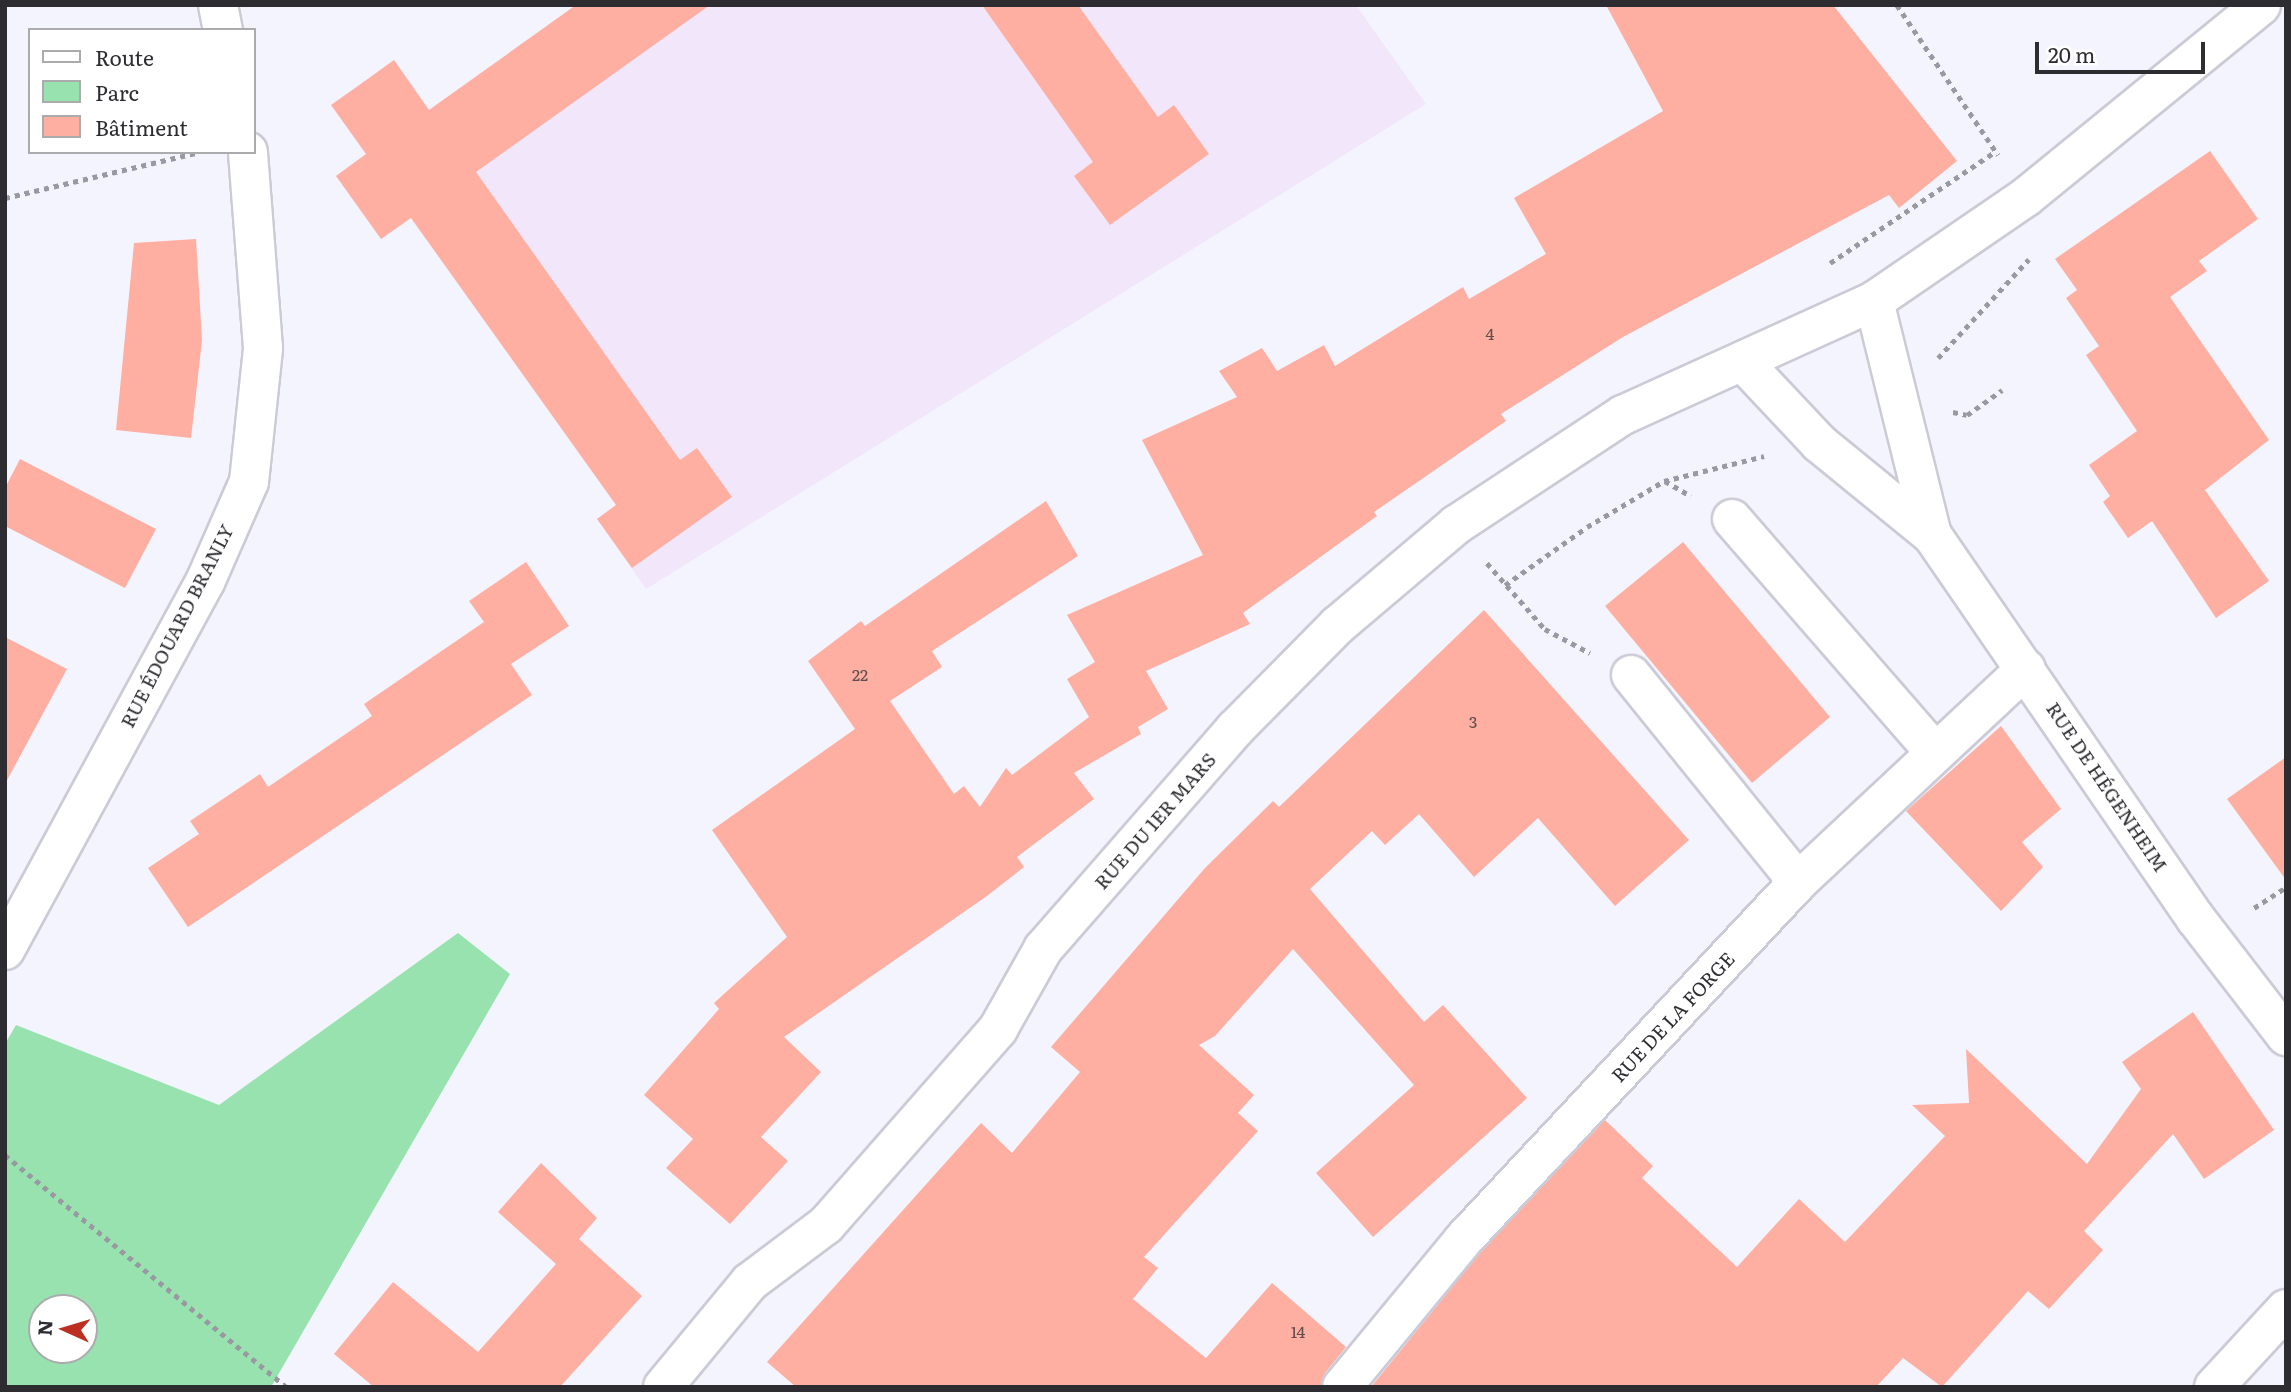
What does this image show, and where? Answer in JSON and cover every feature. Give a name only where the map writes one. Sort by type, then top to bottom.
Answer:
[{"type":"main road","points":[[218,5],[223,28]]},
{"type":"main road","name":"RUE DU 1ER MARS","points":[[663,1387],[750,1282],[826,1225],[989,1040],[1043,949],[1235,729],[1338,625],[1456,525],[1623,415],[1744,363],[1874,301],[2026,197],[2261,5]]},
{"type":"main road","name":"RUE ÉDOUARD BRANLY","points":[[5,950],[205,582],[249,482],[263,348],[248,154]]},
{"type":"main road","name":"RUE DE HÉGENHEIM","points":[[1874,301],[1932,535]]},
{"type":"main road","name":"RUE DE HÉGENHEIM","points":[[1744,363],[1819,443],[1932,535],[2196,919],[2286,1036]]},
{"type":"main road","points":[[1732,519],[1934,751]]},
{"type":"main road","name":"RUE DE LA FORGE","points":[[1342,1387],[1463,1240],[1798,882],[1934,751],[2026,669]]},
{"type":"main road","points":[[1631,676],[1798,882]]},
{"type":"main road","points":[[2233,1379],[2286,1309]]},
{"type":"path","points":[[1898,5],[1974,119]]},
{"type":"path","points":[[1857,246],[1996,151]]},
{"type":"path","points":[[5,198],[192,154]]},
{"type":"path","points":[[1505,585],[1587,527],[1664,481]]},
{"type":"path","points":[[1456,525],[1545,629],[1631,676]]},
{"type":"path","points":[[2252,906],[2286,887]]},
{"type":"path","points":[[5,1155],[286,1387]]},
{"type":"shaded area","points":[[576,5],[1356,5],[1426,104],[646,589],[597,519],[616,505],[411,218],[381,239],[336,176],[366,154],[331,105],[394,60],[429,110]]},
{"type":"green space","points":[[458,933],[510,974],[271,1387],[5,1387],[5,1044],[16,1025],[219,1105]]},
{"type":"building","points":[[576,5],[710,5],[476,172],[680,460],[697,448],[732,497],[632,568],[597,519],[616,505],[411,218],[381,239],[336,176],[366,154],[331,105],[394,60],[429,110]]},
{"type":"building","points":[[982,5],[1078,5],[1158,117],[1174,105],[1209,154],[1110,225],[1074,176],[1093,162]]},
{"type":"building","points":[[1606,5],[1833,5],[1957,161],[1899,208],[1889,195],[1623,337],[1501,414],[1506,421],[1374,512],[1377,516],[1243,613],[1250,624],[1146,671],[1168,709],[1138,727],[1141,734],[1074,773],[1094,799],[1017,857],[1024,867],[987,896],[784,1037],[821,1072],[761,1137],[788,1161],[730,1224],[666,1168],[693,1139],[644,1095],[719,1009],[714,1003],[787,937],[712,830],[855,729],[808,661],[861,621],[865,626],[1046,501],[1078,556],[932,651],[942,667],[890,701],[954,794],[964,786],[980,807],[1006,768],[1012,775],[1089,717],[1067,679],[1095,662],[1067,615],[1203,555],[1142,440],[1237,397],[1219,371],[1262,348],[1277,371],[1324,345],[1335,366],[1463,287],[1469,299],[1546,254],[1514,198],[1663,111]]},
{"type":"building","points":[[2210,151],[2258,219],[2199,261],[2207,271],[2170,297],[2269,440],[2205,490],[2269,581],[2216,618],[2152,521],[2128,538],[2103,502],[2110,496],[2089,465],[2137,431],[2086,355],[2099,346],[2066,298],[2077,290],[2055,259]]},
{"type":"building","points":[[196,239],[202,340],[191,438],[116,430],[134,243]]},
{"type":"building","points":[[20,459],[156,529],[125,588],[5,526],[5,488]]},
{"type":"building","points":[[1683,542],[1830,717],[1752,783],[1605,606]]},
{"type":"building","points":[[526,562],[569,626],[511,664],[532,695],[188,927],[148,868],[199,834],[190,821],[260,774],[268,787],[372,716],[364,704],[484,622],[469,601]]},
{"type":"building","points":[[1484,610],[1689,840],[1615,906],[1538,818],[1474,877],[1419,814],[1385,845],[1372,831],[1310,889],[1424,1022],[1443,1005],[1527,1098],[1373,1237],[1316,1173],[1414,1085],[1293,949],[1215,1036],[1199,1045],[1254,1095],[1238,1113],[1258,1131],[1144,1257],[1158,1268],[1133,1299],[1206,1358],[1272,1283],[1346,1347],[1325,1373],[1321,1387],[796,1387],[767,1362],[981,1123],[1012,1153],[1080,1072],[1051,1047],[1205,868],[1273,801],[1279,807]]},
{"type":"building","points":[[5,637],[67,669],[5,784]]},
{"type":"building","points":[[2001,726],[2061,809],[2022,842],[2043,867],[2001,911],[1906,811]]},
{"type":"building","points":[[2286,757],[2286,880],[2227,799]]},
{"type":"building","points":[[2193,1012],[2274,1130],[2204,1179],[2173,1134],[2084,1231],[2103,1250],[2049,1309],[2028,1291],[1942,1387],[1903,1358],[1876,1387],[1371,1387],[1479,1254],[1605,1120],[1653,1166],[1642,1178],[1737,1267],[1799,1199],[1845,1242],[1945,1136],[1912,1105],[1969,1103],[1966,1049],[2087,1164],[2141,1089],[2122,1062]]},
{"type":"building","points":[[541,1163],[597,1218],[579,1239],[642,1296],[560,1387],[374,1387],[334,1354],[393,1282],[478,1352],[556,1264],[498,1212]]}]
